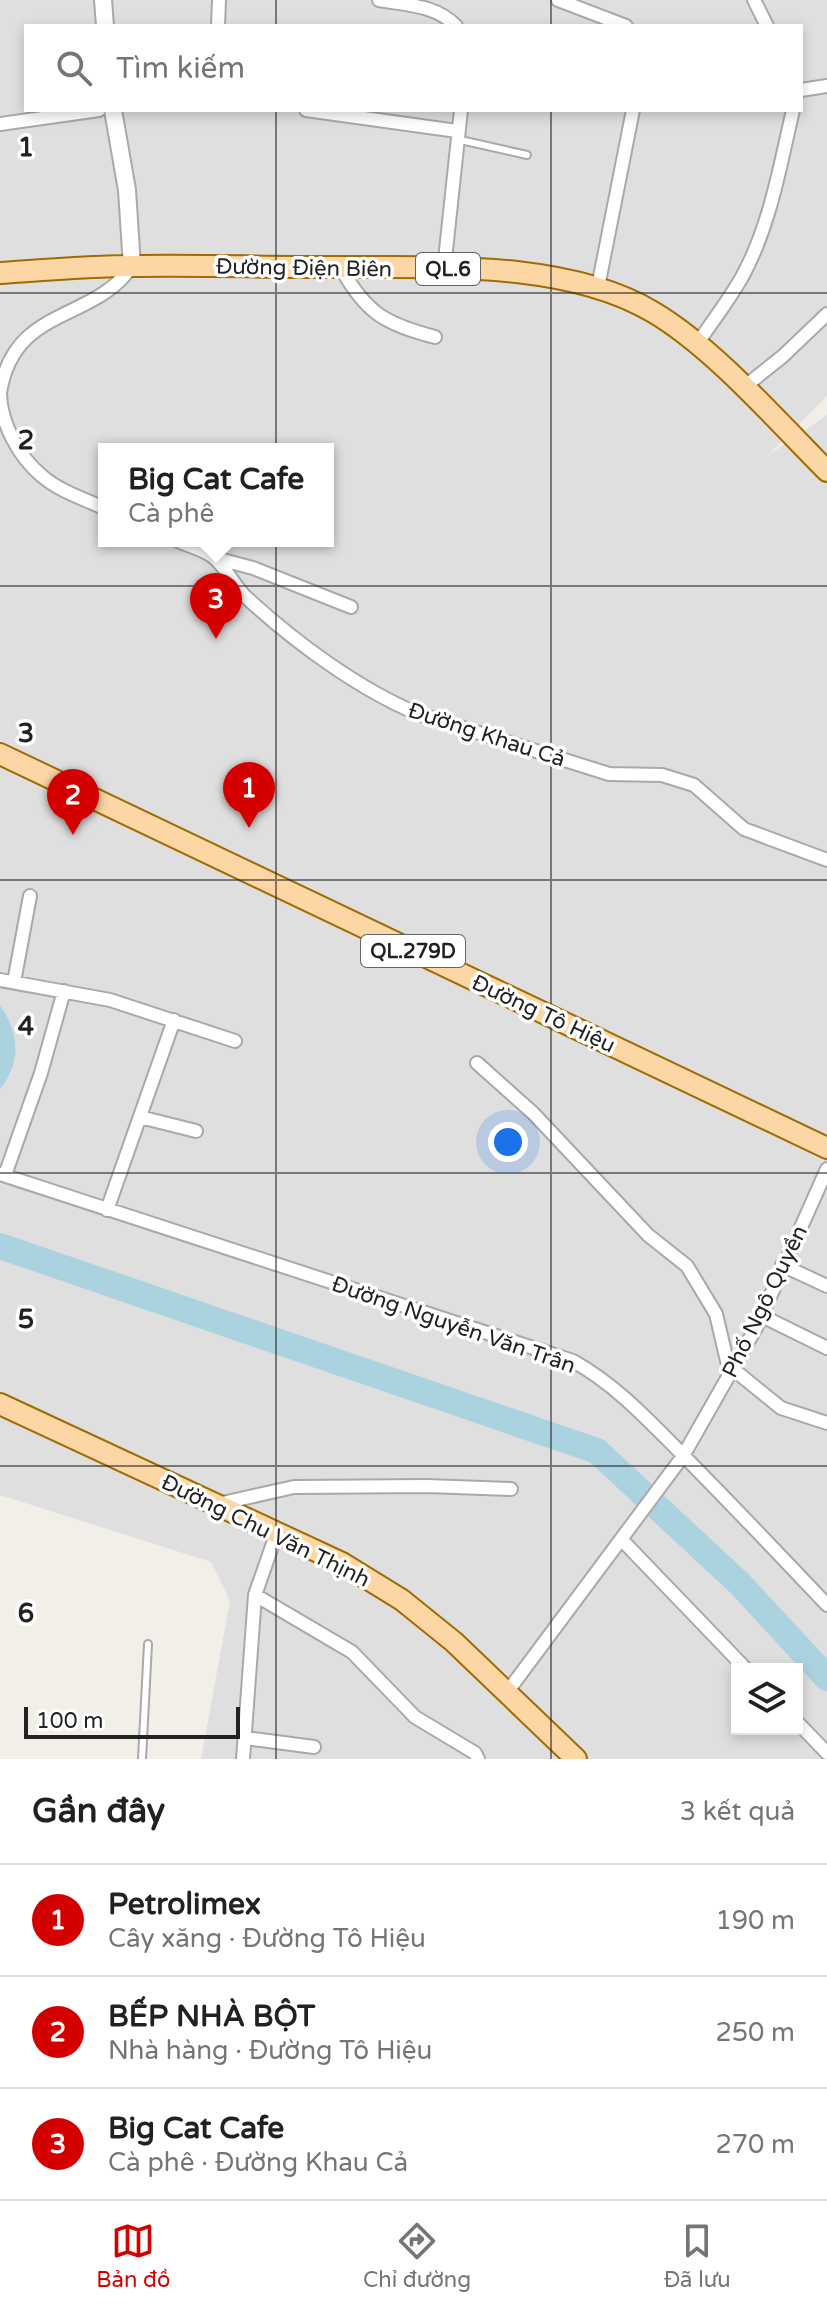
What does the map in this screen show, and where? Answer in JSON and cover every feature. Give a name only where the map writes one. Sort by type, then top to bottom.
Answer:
[{"type":"main road","name":"Đường Điện Biên","points":[[0,273],[132,266],[444,269],[538,275],[598,287],[654,312],[697,344],[827,471]]},
{"type":"main road","name":"Đường Tô Hiệu","points":[[0,754],[827,1148]]},
{"type":"main road","name":"Đường Chu Văn Thịnh","points":[[0,1404],[342,1563],[402,1600],[508,1691],[576,1759]]},
{"type":"street","points":[[103,0],[105,24]]},
{"type":"street","points":[[218,24],[219,0]]},
{"type":"street","points":[[379,0],[430,9],[442,13],[454,24]]},
{"type":"street","points":[[558,0],[621,24]]},
{"type":"street","points":[[754,0],[766,24]]},
{"type":"street","points":[[803,90],[827,86]]},
{"type":"street","points":[[0,124],[85,112]]},
{"type":"street","points":[[98,505],[41,476],[11,436],[4,421],[0,394],[2,380],[23,340],[43,324],[120,282],[132,266],[127,190],[113,112]]},
{"type":"street","points":[[318,112],[457,135]]},
{"type":"street","points":[[444,269],[461,112]]},
{"type":"street","points":[[598,287],[633,112]]},
{"type":"street","points":[[697,344],[741,279],[756,246],[792,112]]},
{"type":"street","points":[[341,268],[356,295],[376,312],[399,327],[435,337]]},
{"type":"street","points":[[743,388],[794,347],[827,314]]},
{"type":"street","name":"Đường Khau Cả","points":[[191,547],[215,558],[249,600],[322,657],[391,702],[416,713],[609,774],[662,775],[694,785],[744,829],[827,860]]},
{"type":"street","points":[[215,558],[266,573],[351,607]]},
{"type":"street","points":[[14,982],[30,896]]},
{"type":"street","points":[[0,980],[110,1000],[235,1041]]},
{"type":"street","points":[[2,1175],[41,1073],[64,991]]},
{"type":"street","points":[[107,1210],[174,1020]]},
{"type":"street","points":[[477,1063],[533,1113],[648,1235],[687,1266],[716,1314],[727,1361],[733,1369],[781,1408],[827,1423]]},
{"type":"street","points":[[140,1117],[196,1131]]},
{"type":"street","name":"Phố Ngô Quyền","points":[[621,1539],[683,1456],[733,1369],[762,1316],[827,1169]]},
{"type":"street","name":"Đường Nguyễn Văn Trân","points":[[2,1175],[573,1361],[613,1387],[827,1605]]},
{"type":"street","points":[[782,1265],[827,1286]]},
{"type":"street","points":[[762,1316],[827,1348]]},
{"type":"street","points":[[218,1504],[294,1487],[511,1489]]},
{"type":"street","points":[[243,1759],[255,1595],[277,1532]]},
{"type":"street","points":[[508,1691],[621,1539],[740,1663]]},
{"type":"street","points":[[255,1595],[352,1652],[415,1717],[475,1753],[478,1759]]},
{"type":"street","points":[[803,1728],[827,1753]]},
{"type":"street","points":[[245,1738],[314,1747]]},
{"type":"lane","points":[[457,135],[527,155]]},
{"type":"lane","points":[[142,1759],[148,1644]]},
{"type":"shaded area","points":[[0,0],[827,0],[827,396],[767,456],[827,415],[827,1759],[201,1759],[230,1601],[211,1562],[0,1495]]},
{"type":"water","points":[[0,1005],[14,1036],[15,1058],[0,1089]]},
{"type":"waterway","points":[[0,1246],[597,1451],[740,1584],[827,1678]]},
{"type":"place","name":"Big Cat Cafe","points":[[216,639]]},
{"type":"place","name":"Petrolimex","points":[[249,828]]},
{"type":"place","name":"BẾP NHÀ BỘT","points":[[73,835]]}]
